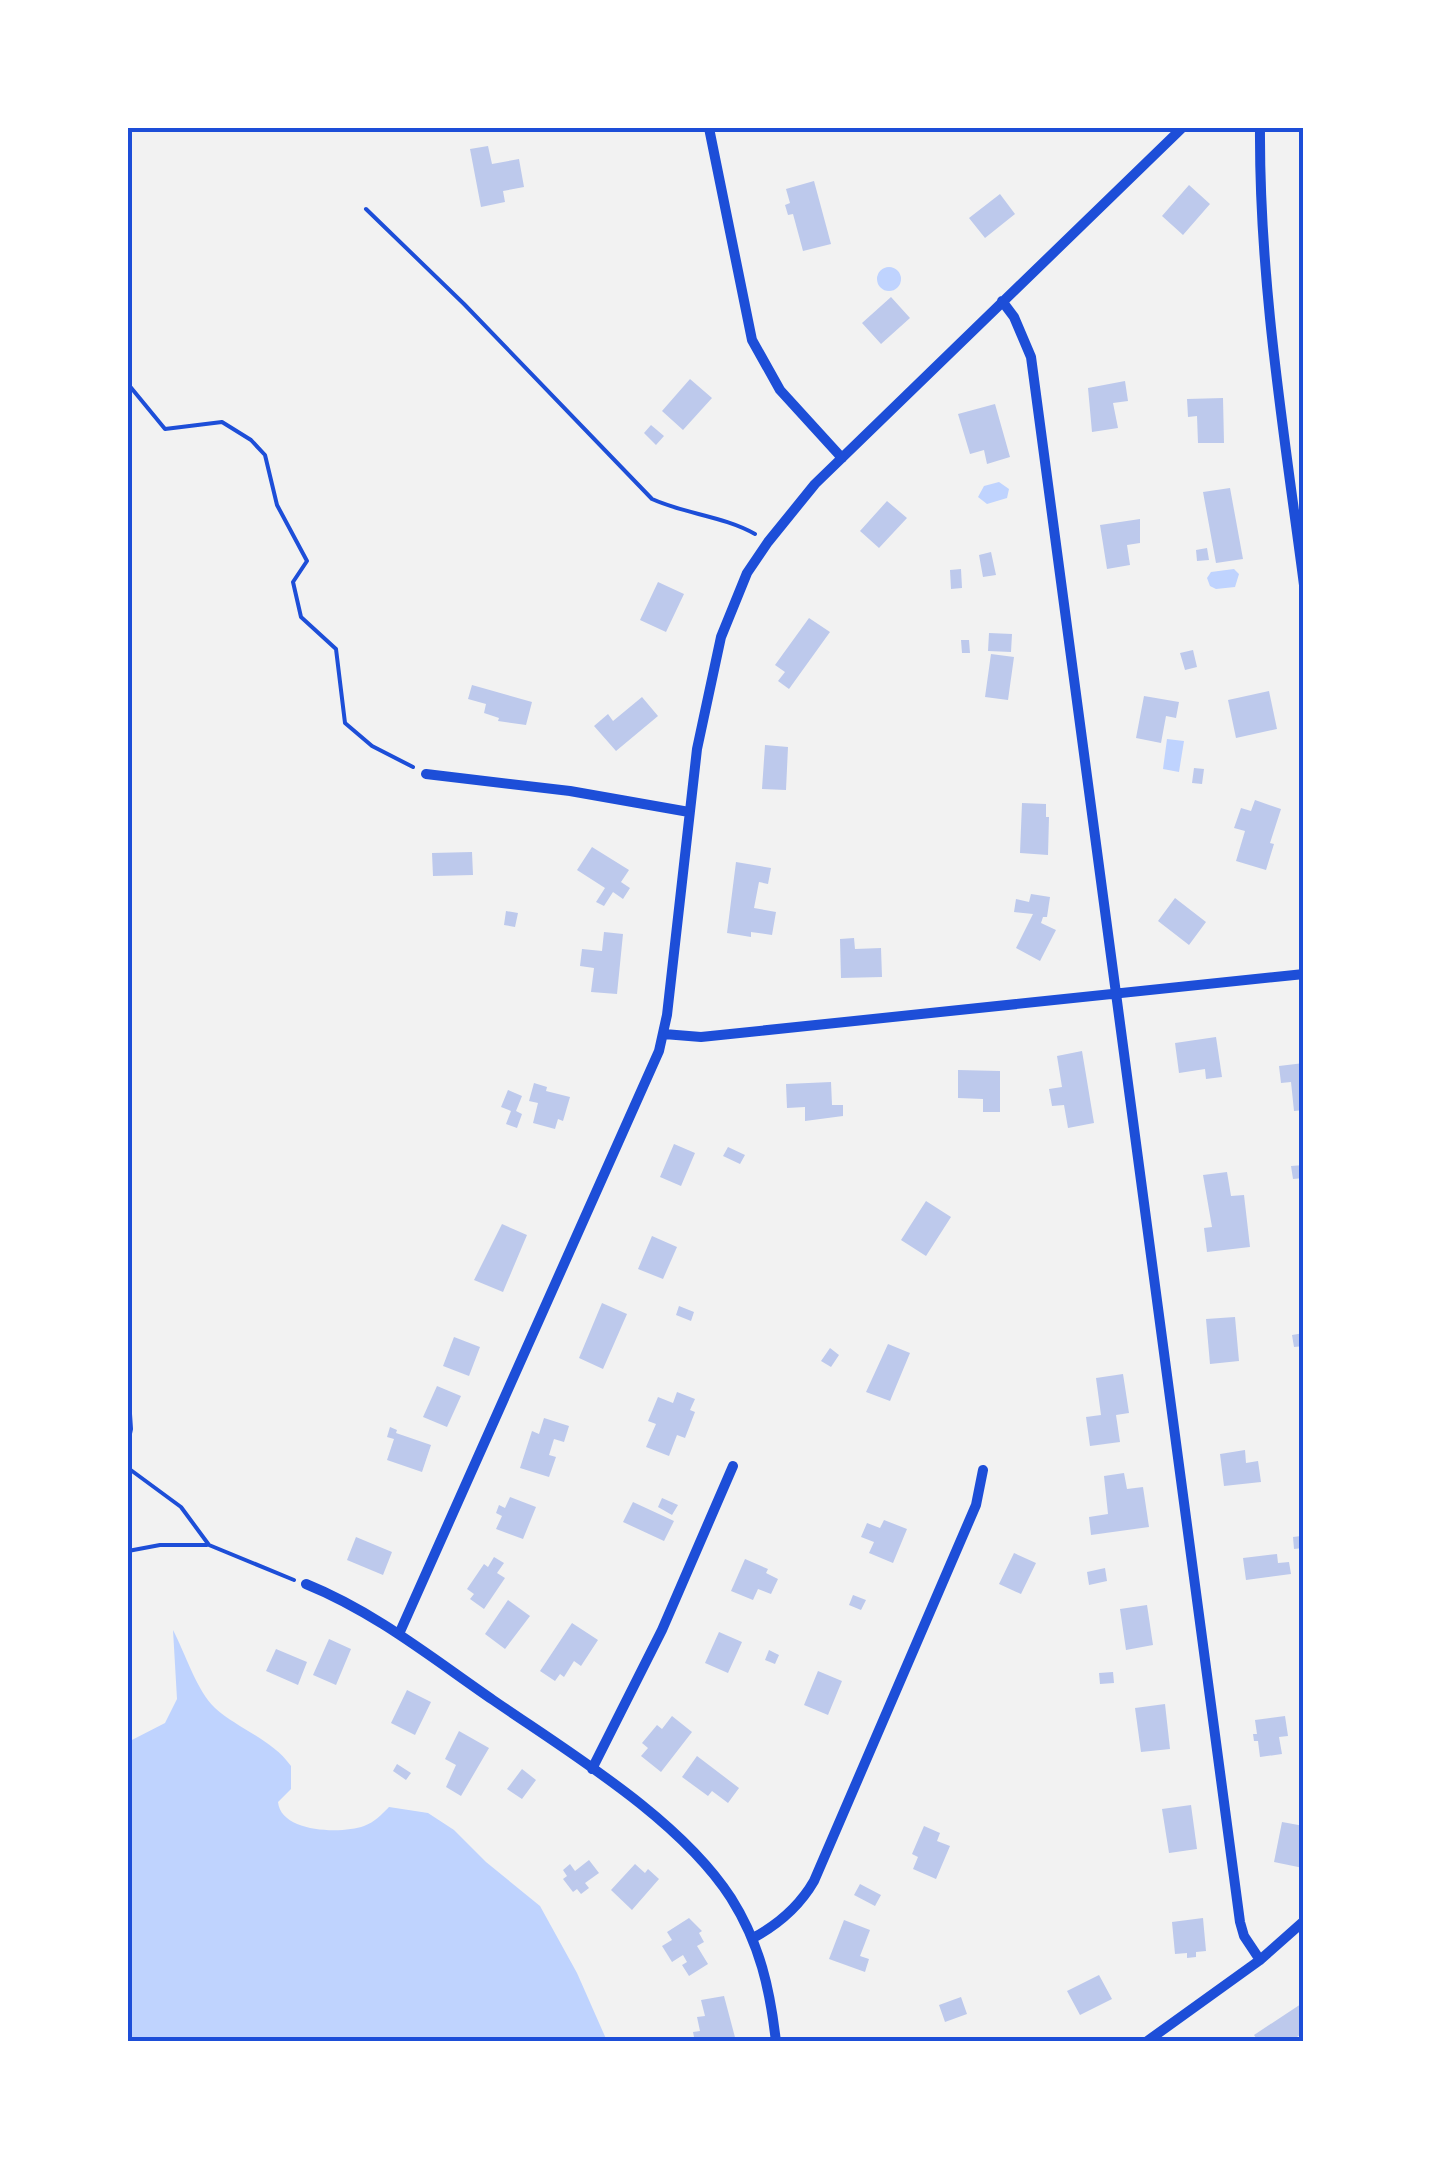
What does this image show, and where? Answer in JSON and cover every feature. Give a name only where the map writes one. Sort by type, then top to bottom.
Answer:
[{"type":"street","points":[[709,128],[752,340],[780,390],[842,458]]},
{"type":"street","points":[[400,1634],[653,1069],[664,1034],[697,750],[721,636],[747,573],[804,497],[842,458],[1182,128]]},
{"type":"street","points":[[1260,128],[1265,290],[1304,585]]},
{"type":"street","points":[[1002,301],[1014,317],[1031,357],[1240,1922],[1260,1960]]},
{"type":"street","points":[[426,774],[570,791],[689,812]]},
{"type":"street","points":[[664,1034],[700,1037],[1304,974]]},
{"type":"street","points":[[592,1769],[662,1630],[733,1466]]},
{"type":"street","points":[[753,1938],[782,1920],[814,1882],[976,1505],[982,1470]]},
{"type":"street","points":[[306,1584],[400,1634],[592,1769],[700,1860],[731,1898],[753,1938],[768,1979],[776,2042]]},
{"type":"street","points":[[1146,2042],[1260,1960],[1304,1921]]},
{"type":"path","points":[[366,209],[652,499],[674,509],[738,524],[768,542]]},
{"type":"path","points":[[128,384],[164,429],[222,422],[251,440],[265,456],[277,505],[307,561],[293,582],[301,617],[336,649],[345,723],[372,746],[426,774]]},
{"type":"path","points":[[128,1384],[128,1443]]},
{"type":"path","points":[[128,1468],[181,1507],[209,1544]]},
{"type":"path","points":[[128,1551],[160,1545],[209,1544],[306,1584]]},
{"type":"water","points":[[889,267],[898,270],[898,288],[889,291],[880,288],[877,279],[880,270]]},
{"type":"water","points":[[999,482],[1009,489],[1007,498],[987,504],[978,497],[984,486]]},
{"type":"water","points":[[1234,569],[1239,574],[1235,587],[1210,586],[1207,578],[1211,572]]},
{"type":"water","points":[[1167,739],[1184,741],[1179,772],[1163,769]]},
{"type":"water","points":[[173,1630],[197,1682],[215,1708],[274,1749],[291,1766],[291,1789],[278,1802],[290,1820],[314,1829],[354,1829],[371,1822],[389,1807],[428,1813],[454,1830],[540,1906],[577,1973],[607,2041],[128,2041],[128,1742],[165,1723],[177,1699]]},
{"type":"building","points":[[488,146],[492,164],[519,159],[524,187],[503,191],[505,202],[481,207],[470,149]]},
{"type":"building","points":[[814,181],[831,244],[803,251],[793,214],[788,215],[785,205],[790,203],[786,189]]},
{"type":"building","points":[[1189,185],[1210,204],[1183,235],[1162,216]]},
{"type":"building","points":[[1000,194],[1015,214],[985,238],[969,218]]},
{"type":"building","points":[[891,297],[910,318],[881,344],[862,323]]},
{"type":"building","points":[[690,379],[712,398],[683,430],[662,411]]},
{"type":"building","points":[[1125,381],[1128,401],[1113,403],[1118,428],[1092,432],[1088,388]]},
{"type":"building","points":[[1223,398],[1224,443],[1198,443],[1197,416],[1188,417],[1187,399]]},
{"type":"building","points":[[995,404],[1010,457],[987,464],[984,450],[970,454],[958,414]]},
{"type":"building","points":[[651,425],[664,436],[656,445],[644,433]]},
{"type":"building","points":[[1230,488],[1243,559],[1216,563],[1203,492]]},
{"type":"building","points":[[887,501],[907,518],[879,548],[860,531]]},
{"type":"building","points":[[1140,519],[1140,543],[1127,545],[1130,565],[1107,569],[1100,525]]},
{"type":"building","points":[[1207,548],[1209,560],[1197,561],[1196,550]]},
{"type":"building","points":[[991,552],[996,575],[983,577],[979,555]]},
{"type":"building","points":[[961,569],[962,588],[951,589],[950,570]]},
{"type":"building","points":[[658,582],[684,594],[666,632],[640,620]]},
{"type":"building","points":[[809,618],[830,632],[789,689],[778,681],[785,672],[775,665]]},
{"type":"building","points":[[989,633],[1012,634],[1011,652],[988,651]]},
{"type":"building","points":[[961,640],[969,640],[970,653],[962,653]]},
{"type":"building","points":[[1193,650],[1197,667],[1185,670],[1180,653]]},
{"type":"building","points":[[991,654],[1014,657],[1008,700],[985,697]]},
{"type":"building","points":[[472,685],[532,702],[526,725],[498,721],[499,718],[484,713],[486,704],[468,699]]},
{"type":"building","points":[[1269,691],[1277,729],[1236,738],[1228,700]]},
{"type":"building","points":[[1144,696],[1179,702],[1176,718],[1166,716],[1161,743],[1136,738]]},
{"type":"building","points":[[642,697],[658,716],[616,751],[594,726],[608,714],[613,721]]},
{"type":"building","points":[[765,745],[788,747],[786,790],[762,789]]},
{"type":"building","points":[[1194,768],[1204,769],[1202,784],[1192,783]]},
{"type":"building","points":[[1255,800],[1281,809],[1266,870],[1236,861],[1245,831],[1234,828],[1241,808],[1251,811]]},
{"type":"building","points":[[1022,803],[1046,804],[1048,855],[1020,853]]},
{"type":"building","points":[[592,847],[629,870],[621,882],[630,888],[623,899],[613,892],[604,906],[596,902],[605,888],[577,870]]},
{"type":"building","points":[[472,852],[473,875],[433,876],[432,853]]},
{"type":"building","points":[[736,862],[771,868],[768,884],[759,882],[754,908],[776,912],[772,935],[727,933]]},
{"type":"building","points":[[1031,894],[1050,897],[1047,917],[1041,923],[1056,930],[1040,961],[1016,948],[1033,914],[1014,912],[1016,899],[1029,902]]},
{"type":"building","points":[[1175,898],[1206,922],[1189,945],[1158,921]]},
{"type":"building","points":[[506,911],[518,913],[515,927],[504,925]]},
{"type":"building","points":[[604,932],[623,934],[617,994],[591,992],[594,968],[580,966],[582,949],[602,951]]},
{"type":"building","points":[[854,938],[855,949],[881,948],[882,977],[841,978],[840,939]]},
{"type":"building","points":[[1216,1037],[1222,1077],[1206,1079],[1205,1069],[1179,1073],[1175,1043]]},
{"type":"building","points":[[1082,1051],[1094,1123],[1068,1128],[1064,1105],[1052,1106],[1049,1089],[1062,1087],[1057,1056]]},
{"type":"building","points":[[1304,1063],[1304,1110],[1294,1111],[1291,1082],[1281,1083],[1279,1066]]},
{"type":"building","points":[[958,1070],[1000,1071],[1000,1112],[983,1112],[983,1099],[958,1098]]},
{"type":"building","points":[[831,1082],[832,1105],[843,1105],[843,1116],[805,1121],[805,1107],[787,1108],[786,1084]]},
{"type":"building","points":[[534,1083],[547,1087],[546,1091],[570,1097],[563,1121],[558,1119],[555,1129],[533,1123],[538,1103],[529,1101]]},
{"type":"building","points":[[508,1090],[522,1096],[516,1111],[522,1114],[517,1128],[506,1124],[511,1111],[501,1107]]},
{"type":"building","points":[[674,1144],[695,1153],[681,1186],[660,1177]]},
{"type":"building","points":[[728,1147],[745,1155],[740,1164],[723,1156]]},
{"type":"building","points":[[1304,1165],[1304,1178],[1293,1179],[1291,1166]]},
{"type":"building","points":[[1227,1172],[1231,1196],[1244,1195],[1250,1247],[1207,1252],[1204,1228],[1212,1227],[1203,1175]]},
{"type":"building","points":[[926,1201],[951,1217],[926,1256],[901,1240]]},
{"type":"building","points":[[502,1224],[527,1235],[503,1292],[474,1280]]},
{"type":"building","points":[[652,1236],[677,1247],[663,1279],[638,1269]]},
{"type":"building","points":[[602,1303],[627,1314],[603,1369],[579,1358]]},
{"type":"building","points":[[679,1306],[694,1312],[691,1321],[676,1315]]},
{"type":"building","points":[[1235,1317],[1239,1361],[1210,1364],[1206,1319]]},
{"type":"building","points":[[1304,1333],[1304,1346],[1294,1347],[1292,1335]]},
{"type":"building","points":[[454,1337],[480,1347],[469,1376],[443,1366]]},
{"type":"building","points":[[888,1344],[910,1353],[890,1401],[866,1392]]},
{"type":"building","points":[[830,1348],[839,1355],[831,1367],[821,1361]]},
{"type":"building","points":[[1123,1374],[1129,1413],[1116,1415],[1120,1442],[1090,1446],[1086,1417],[1101,1415],[1096,1378]]},
{"type":"building","points":[[437,1386],[461,1396],[447,1427],[423,1417]]},
{"type":"building","points":[[677,1392],[695,1399],[690,1410],[695,1412],[685,1438],[677,1435],[669,1456],[646,1447],[656,1424],[648,1421],[658,1397],[673,1403]]},
{"type":"building","points":[[544,1418],[569,1426],[564,1442],[554,1439],[549,1455],[556,1457],[549,1477],[520,1468],[532,1431],[539,1434]]},
{"type":"building","points":[[390,1427],[396,1433],[431,1445],[422,1472],[387,1460],[394,1439],[387,1437]]},
{"type":"building","points":[[1245,1450],[1246,1463],[1258,1461],[1261,1482],[1224,1486],[1220,1454]]},
{"type":"building","points":[[1124,1473],[1127,1489],[1143,1487],[1149,1527],[1091,1535],[1089,1517],[1108,1514],[1104,1476]]},
{"type":"building","points":[[510,1497],[536,1507],[523,1539],[496,1529],[502,1516],[496,1513],[499,1505],[505,1508]]},
{"type":"building","points":[[662,1498],[678,1505],[672,1515],[658,1507]]},
{"type":"building","points":[[633,1502],[674,1521],[664,1541],[623,1522]]},
{"type":"building","points":[[884,1520],[907,1529],[893,1563],[869,1553],[874,1542],[861,1537],[867,1523],[880,1528]]},
{"type":"building","points":[[1301,1536],[1303,1548],[1294,1549],[1293,1537]]},
{"type":"building","points":[[356,1537],[392,1552],[383,1575],[347,1560]]},
{"type":"building","points":[[1014,1553],[1036,1563],[1021,1594],[999,1584]]},
{"type":"building","points":[[1277,1554],[1278,1563],[1289,1562],[1291,1574],[1246,1580],[1243,1558]]},
{"type":"building","points":[[494,1557],[504,1563],[497,1573],[505,1578],[484,1609],[470,1599],[474,1594],[467,1589],[484,1564],[488,1567]]},
{"type":"building","points":[[745,1559],[768,1569],[766,1573],[778,1579],[771,1594],[758,1589],[753,1600],[731,1591]]},
{"type":"building","points":[[1105,1568],[1107,1581],[1089,1585],[1087,1572]]},
{"type":"building","points":[[853,1595],[866,1600],[861,1610],[849,1605]]},
{"type":"building","points":[[508,1600],[530,1616],[505,1649],[485,1634]]},
{"type":"building","points":[[1147,1605],[1153,1645],[1126,1650],[1120,1609]]},
{"type":"building","points":[[572,1623],[598,1640],[581,1666],[574,1661],[564,1677],[560,1674],[555,1681],[540,1671]]},
{"type":"building","points":[[719,1632],[742,1642],[728,1673],[705,1663]]},
{"type":"building","points":[[329,1639],[351,1649],[336,1685],[313,1675]]},
{"type":"building","points":[[276,1649],[307,1662],[298,1685],[266,1671]]},
{"type":"building","points":[[769,1650],[779,1655],[775,1664],[765,1660]]},
{"type":"building","points":[[818,1671],[842,1681],[828,1715],[804,1705]]},
{"type":"building","points":[[1113,1672],[1114,1683],[1100,1684],[1099,1673]]},
{"type":"building","points":[[407,1690],[431,1702],[415,1735],[391,1723]]},
{"type":"building","points":[[1165,1704],[1170,1749],[1141,1752],[1135,1708]]},
{"type":"building","points":[[672,1716],[692,1732],[661,1772],[641,1756],[648,1748],[642,1743],[657,1725],[662,1729]]},
{"type":"building","points":[[1285,1716],[1288,1736],[1279,1737],[1282,1754],[1260,1757],[1253,1734],[1257,1734],[1255,1720]]},
{"type":"building","points":[[459,1731],[489,1748],[461,1796],[446,1787],[456,1765],[445,1759]]},
{"type":"building","points":[[697,1756],[739,1788],[728,1803],[712,1791],[708,1796],[682,1777]]},
{"type":"building","points":[[397,1764],[411,1773],[406,1780],[393,1771]]},
{"type":"building","points":[[522,1769],[536,1780],[522,1799],[507,1789]]},
{"type":"building","points":[[1191,1805],[1197,1849],[1169,1853],[1162,1809]]},
{"type":"building","points":[[1282,1822],[1304,1826],[1303,1868],[1274,1862]]},
{"type":"building","points":[[924,1826],[940,1833],[937,1841],[950,1846],[936,1879],[913,1869],[918,1857],[912,1854]]},
{"type":"building","points":[[589,1860],[599,1873],[585,1883],[589,1888],[581,1894],[577,1889],[573,1892],[563,1879],[567,1876],[563,1870],[570,1864],[575,1871]]},
{"type":"building","points":[[635,1864],[659,1879],[632,1910],[611,1890]]},
{"type":"building","points":[[860,1884],[881,1895],[875,1906],[854,1895]]},
{"type":"building","points":[[689,1918],[702,1931],[699,1933],[704,1942],[697,1946],[708,1964],[689,1976],[682,1965],[687,1962],[683,1955],[672,1962],[662,1946],[672,1940],[667,1932]]},
{"type":"building","points":[[1203,1918],[1206,1951],[1187,1958],[1187,1953],[1175,1954],[1172,1922]]},
{"type":"building","points":[[844,1920],[870,1930],[860,1956],[869,1959],[865,1972],[829,1959]]},
{"type":"building","points":[[1099,1975],[1112,1999],[1080,2015],[1067,1991]]},
{"type":"building","points":[[724,1996],[736,2041],[695,2042],[693,2032],[700,2031],[697,2017],[705,2016],[701,2000]]},
{"type":"building","points":[[961,1997],[967,2014],[945,2022],[939,2005]]},
{"type":"building","points":[[1304,2002],[1304,2032],[1290,2042],[1259,2042],[1254,2035]]}]
